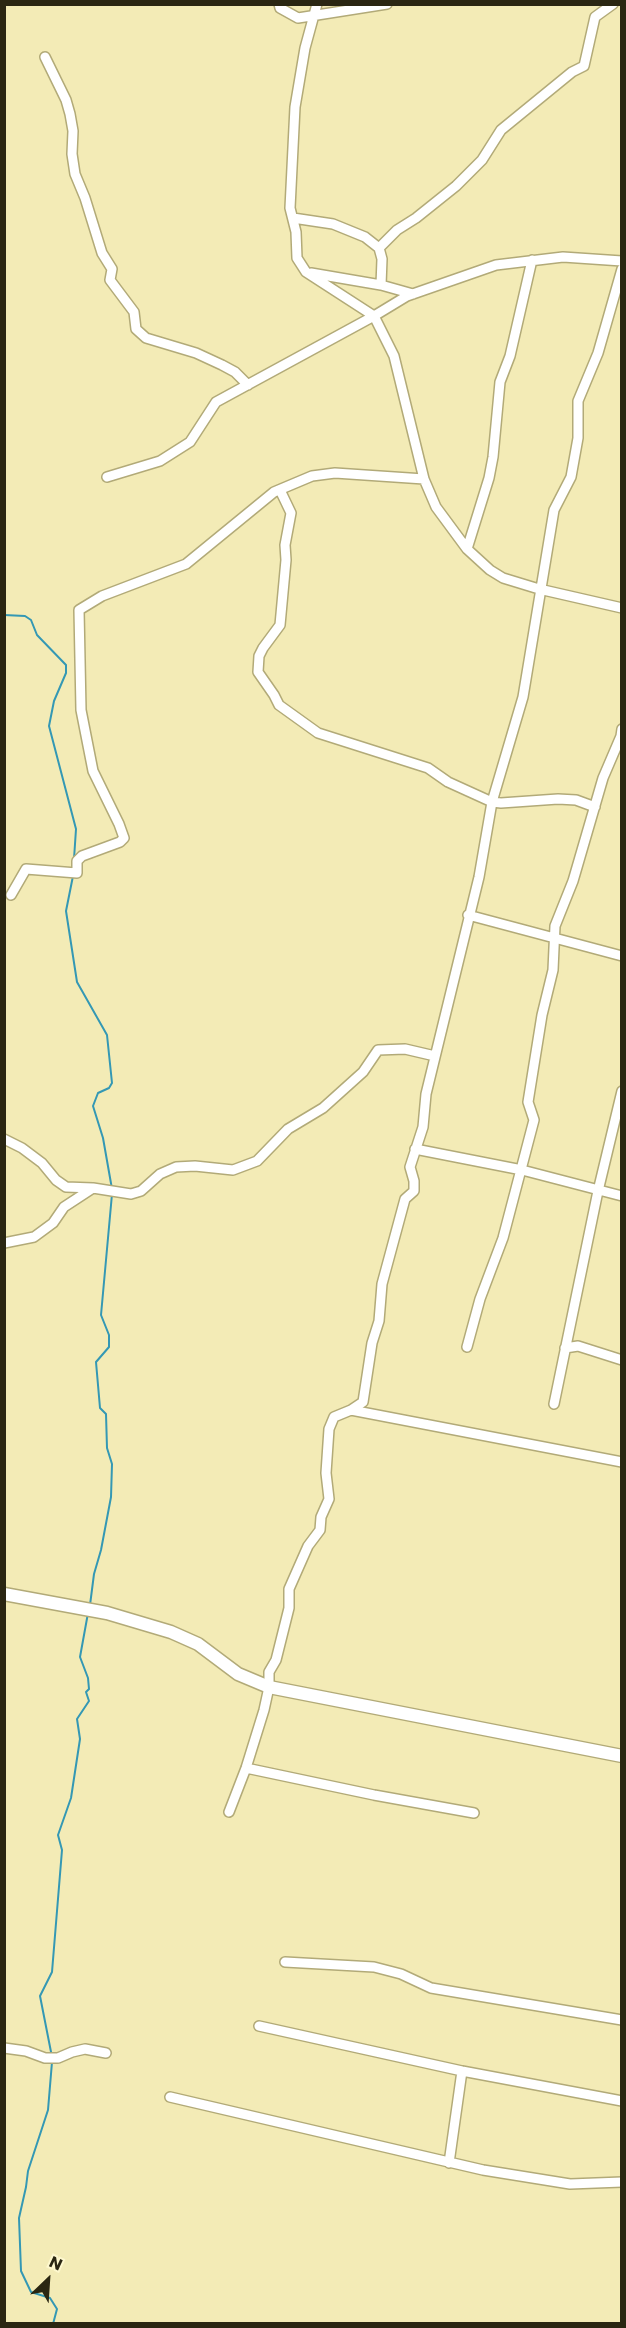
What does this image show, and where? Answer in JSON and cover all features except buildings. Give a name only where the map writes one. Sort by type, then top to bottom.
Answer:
[{"type":"street","points":[[279,4],[280,8],[297,18],[315,9],[387,4]]},
{"type":"street","points":[[379,248],[397,230],[417,218],[456,186],[482,160],[501,130],[564,78],[584,66],[595,17],[613,4]]},
{"type":"street","points":[[315,9],[305,48],[295,107],[290,208],[296,232],[297,258],[306,272],[374,316],[394,356],[424,479],[436,507],[467,549],[490,570],[503,578],[621,608]]},
{"type":"street","points":[[45,57],[66,100],[73,131],[72,154],[75,174],[102,253],[112,269],[110,280],[134,312],[136,329],[146,338],[196,353],[222,365],[235,372],[248,385]]},
{"type":"street","points":[[293,218],[312,219],[352,231],[379,248],[382,259],[381,285]]},
{"type":"street","points":[[107,477],[160,461],[190,441],[216,402],[413,294],[496,265],[563,257],[621,261]]},
{"type":"street","points":[[467,549],[489,478],[500,382],[510,356],[532,260]]},
{"type":"street","points":[[229,1812],[246,1768],[269,1687],[269,1672],[276,1660],[289,1608],[289,1589],[308,1546],[320,1530],[321,1517],[329,1499],[327,1473],[329,1429],[334,1417],[363,1402],[372,1343],[379,1321],[382,1284],[405,1199],[414,1191],[410,1167],[423,1127],[426,1094],[479,876],[492,802],[523,697],[539,589],[549,549],[554,510],[571,477],[578,438],[578,401],[598,353],[621,269]]},
{"type":"street","points":[[306,272],[381,285],[413,294]]},
{"type":"street","points":[[11,895],[26,869],[73,872],[82,856],[120,842],[124,838],[93,771],[81,710],[79,610],[102,596],[186,564],[274,492],[312,477],[335,473],[424,479]]},
{"type":"street","points":[[280,490],[291,513],[285,545],[286,560],[280,625],[262,648],[258,672],[279,705],[318,733],[428,768],[448,782],[492,802],[558,799],[576,800],[595,807]]},
{"type":"street","points":[[467,1347],[480,1299],[503,1238],[534,1120],[528,1102],[542,1015],[553,970],[555,926],[573,882],[603,777],[621,736],[621,729]]},
{"type":"street","points":[[468,915],[621,956]]},
{"type":"street","points":[[4,1139],[22,1148],[42,1163],[56,1180],[66,1187],[93,1188],[131,1194],[141,1191],[160,1174],[176,1167],[195,1166],[233,1170],[257,1161],[288,1129],[323,1108],[363,1072],[378,1050],[405,1050],[435,1056]]},
{"type":"street","points":[[554,1404],[621,1091]]},
{"type":"street","points":[[415,1149],[522,1170],[621,1196]]},
{"type":"street","points":[[4,1243],[34,1237],[53,1223],[64,1207],[93,1188]]},
{"type":"street","points":[[565,1348],[578,1346],[621,1359]]},
{"type":"street","points":[[351,1410],[621,1462]]},
{"type":"street","points":[[4,1594],[107,1613],[171,1632],[198,1644],[238,1674],[269,1687],[621,1756]]},
{"type":"street","points":[[246,1768],[474,1813]]},
{"type":"street","points":[[285,1962],[374,1967],[401,1974],[431,1988],[621,2020]]},
{"type":"street","points":[[259,2026],[462,2072],[621,2101]]},
{"type":"street","points":[[4,2048],[26,2051],[45,2058],[58,2058],[84,2049],[106,2053]]},
{"type":"street","points":[[449,2163],[462,2072]]},
{"type":"street","points":[[170,2097],[483,2170],[561,2183],[621,2182]]},
{"type":"waterway","points":[[4,615],[25,616],[31,620],[37,635],[66,665],[66,673],[54,701],[49,726],[76,829],[74,859]]},
{"type":"waterway","points":[[73,876],[66,911],[77,982],[107,1035],[112,1083],[109,1088],[98,1093],[93,1106],[103,1138],[112,1189]]},
{"type":"waterway","points":[[90,1605],[94,1574],[111,1497],[112,1464],[107,1448],[106,1414],[100,1408],[96,1362],[109,1347],[109,1335],[101,1315],[112,1194]]},
{"type":"waterway","points":[[52,2057],[40,1996],[52,1972],[62,1850],[58,1835],[71,1798],[80,1739],[77,1719],[89,1701],[86,1692],[89,1689],[88,1678],[80,1657],[88,1613]]},
{"type":"waterway","points":[[52,2062],[48,2110],[28,2171],[19,2218],[21,2271],[31,2292],[50,2298],[57,2309],[53,2324]]}]
